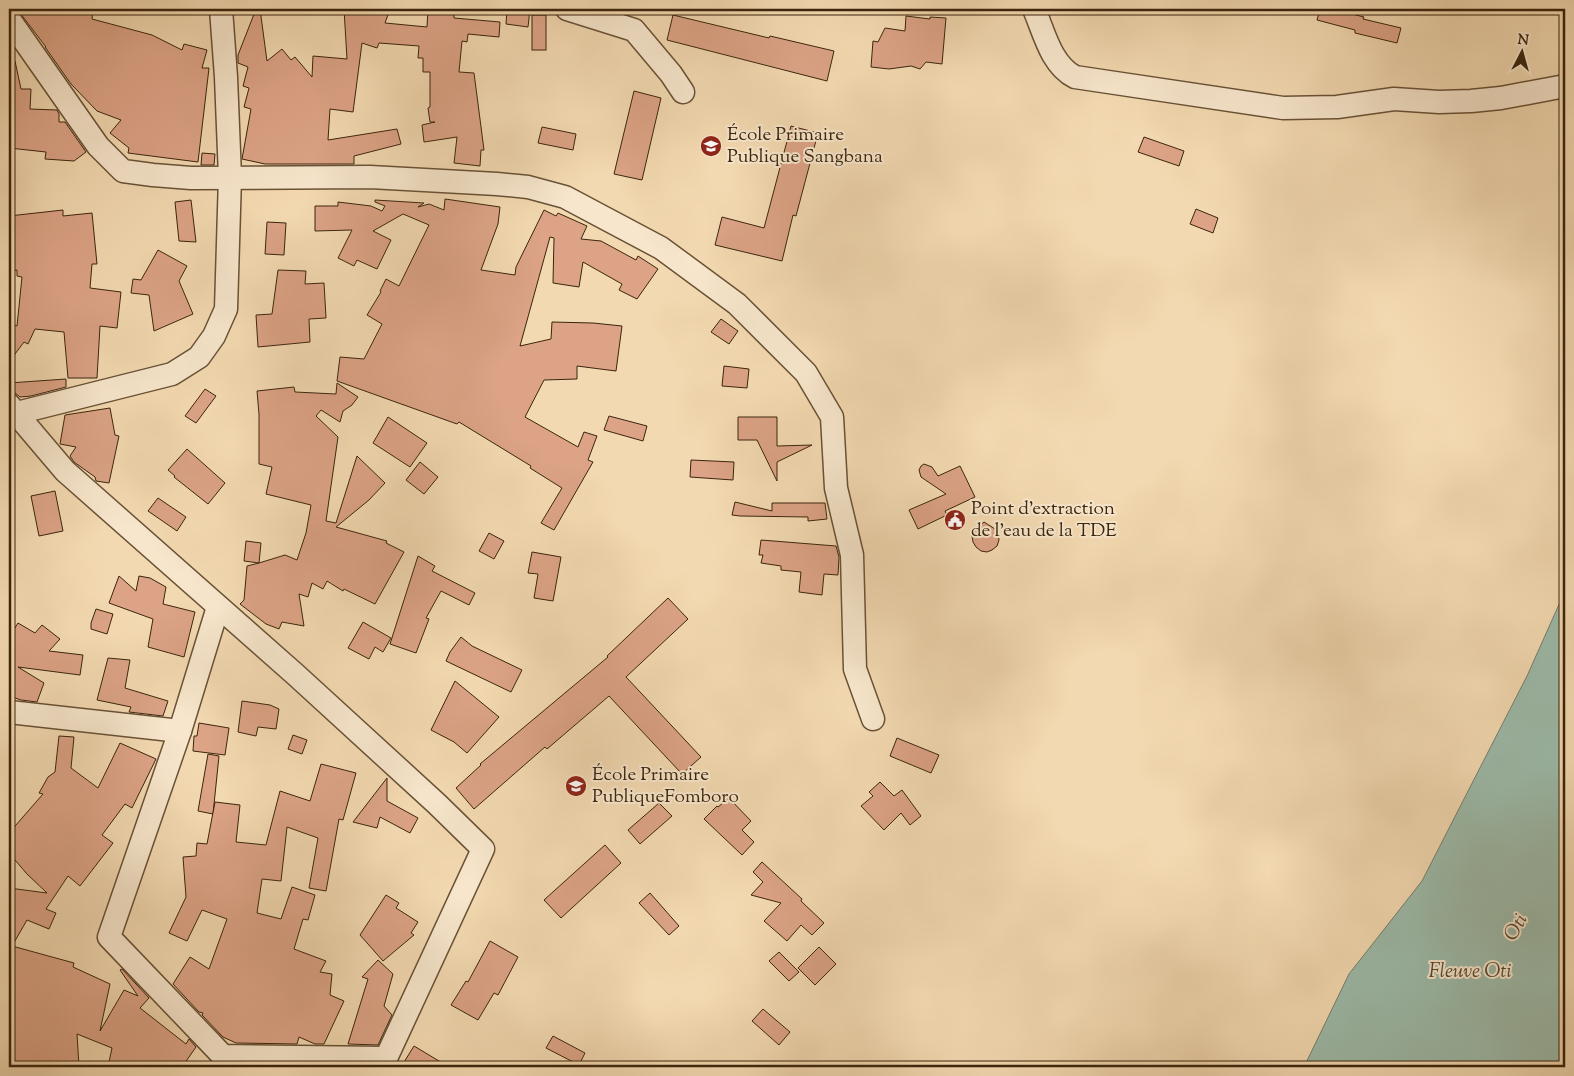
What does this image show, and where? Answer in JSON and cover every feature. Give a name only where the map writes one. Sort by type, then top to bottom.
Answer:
[{"type":"street","points":[[218,607],[180,731],[108,937],[224,1062],[383,1063],[483,849],[437,804],[296,675],[65,471],[11,411],[172,374],[199,356],[214,336],[226,309],[230,177],[221,9]]},
{"type":"street","points":[[567,9],[634,30],[672,74],[683,92]]},
{"type":"street","points":[[1034,9],[1054,56],[1066,72],[1075,77],[1284,108],[1337,107],[1376,100],[1394,99],[1438,102],[1471,101],[1501,98],[1565,86]]},
{"type":"street","points":[[9,19],[98,146],[123,171],[191,178],[370,177],[528,187],[565,197],[661,248],[737,304],[806,374],[832,417],[836,488],[852,555],[855,669],[873,719]]},
{"type":"street","points":[[9,712],[180,731]]},
{"type":"water","name":"Fleuve Oti","points":[[1565,591],[1565,1067],[1304,1067],[1349,974],[1422,881],[1527,676]]},
{"type":"building","points":[[17,9],[93,9],[92,19],[152,35],[182,50],[184,44],[207,50],[202,68],[209,68],[198,162],[128,153],[129,148],[110,133],[121,120],[97,111],[71,84]]},
{"type":"building","points":[[256,9],[260,9],[267,61],[282,49],[291,60],[295,57],[312,77],[313,56],[347,59],[344,9],[390,9],[385,23],[427,27],[428,9],[454,9],[454,18],[500,22],[499,37],[468,34],[467,42],[462,41],[459,72],[474,73],[484,150],[481,150],[480,166],[454,163],[457,137],[424,142],[422,125],[435,122],[430,122],[428,108],[430,107],[430,72],[423,72],[423,58],[418,58],[419,46],[379,43],[377,48],[362,43],[353,112],[330,109],[328,140],[397,129],[401,144],[354,156],[354,164],[265,164],[242,159],[251,109],[244,107],[249,88],[243,86],[248,67],[238,63],[238,55]]},
{"type":"building","points":[[507,9],[530,9],[528,27],[506,24]]},
{"type":"building","points":[[1320,9],[1332,9],[1401,28],[1397,43],[1355,33],[1355,30],[1317,20]]},
{"type":"building","points":[[532,15],[546,15],[546,50],[532,50]]},
{"type":"building","points":[[673,15],[834,51],[827,81],[667,40]]},
{"type":"building","points":[[906,16],[930,19],[930,17],[946,18],[942,64],[926,62],[920,69],[911,66],[889,69],[871,67],[873,41],[878,42],[885,28],[905,31]]},
{"type":"building","points":[[9,61],[15,61],[21,89],[31,89],[30,109],[57,110],[59,122],[65,122],[86,152],[74,161],[45,159],[46,152],[9,148]]},
{"type":"building","points":[[634,91],[661,98],[642,180],[614,174]]},
{"type":"building","points":[[791,126],[818,133],[796,216],[793,215],[782,261],[715,245],[722,217],[764,228]]},
{"type":"building","points":[[542,127],[576,134],[573,150],[538,143]]},
{"type":"building","points":[[1144,137],[1184,151],[1179,166],[1138,152]]},
{"type":"building","points":[[202,153],[215,154],[214,165],[201,165]]},
{"type":"building","points":[[445,199],[500,207],[498,224],[481,270],[515,275],[516,267],[544,210],[556,216],[558,213],[587,226],[581,239],[601,241],[636,260],[638,256],[658,269],[637,299],[619,290],[622,284],[583,262],[579,287],[553,283],[554,238],[550,237],[520,346],[551,339],[552,322],[622,326],[616,371],[577,366],[577,379],[544,380],[525,417],[578,447],[584,432],[597,436],[588,460],[593,462],[554,530],[541,523],[562,488],[530,468],[531,466],[459,422],[457,424],[337,381],[340,357],[364,359],[382,324],[367,315],[381,292],[386,279],[399,286],[429,225],[403,214],[373,231],[391,240],[377,269],[357,260],[354,266],[338,258],[352,230],[315,231],[315,206],[338,206],[338,202],[371,206],[382,211],[385,206],[375,202],[375,200],[424,203],[418,207],[429,204],[444,210]]},
{"type":"building","points":[[191,200],[196,242],[179,241],[175,202]]},
{"type":"building","points":[[1196,209],[1218,218],[1213,233],[1190,224]]},
{"type":"building","points":[[63,210],[63,216],[92,213],[97,264],[92,264],[90,288],[121,292],[117,328],[100,326],[97,378],[68,378],[64,332],[35,329],[28,344],[24,342],[9,362],[9,322],[17,326],[22,277],[17,276],[17,270],[9,271],[9,216]]},
{"type":"building","points":[[267,222],[286,223],[284,255],[265,254]]},
{"type":"building","points":[[158,250],[187,266],[179,281],[193,314],[154,331],[149,295],[131,293],[133,279],[141,280]]},
{"type":"building","points":[[278,270],[306,271],[305,284],[324,283],[326,318],[309,319],[310,342],[258,347],[256,315],[272,314]]},
{"type":"building","points":[[721,319],[738,331],[729,344],[711,332]]},
{"type":"building","points":[[724,366],[749,369],[747,388],[722,386]]},
{"type":"building","points":[[66,379],[66,387],[31,396],[20,397],[9,388],[9,383]]},
{"type":"building","points":[[337,383],[358,397],[352,405],[343,411],[340,422],[321,410],[316,416],[338,437],[326,521],[336,523],[357,456],[385,483],[369,500],[336,527],[387,541],[386,543],[404,552],[375,604],[344,589],[343,591],[327,581],[323,589],[312,583],[308,597],[299,594],[304,626],[282,622],[279,629],[266,624],[240,604],[244,600],[247,566],[285,555],[297,560],[306,533],[311,505],[266,494],[272,467],[259,464],[257,391],[294,387],[295,392],[336,394]]},
{"type":"building","points":[[205,389],[216,396],[196,423],[185,416]]},
{"type":"building","points":[[110,408],[115,435],[119,436],[109,483],[96,481],[95,477],[74,462],[70,456],[76,447],[60,444],[65,415]]},
{"type":"building","points":[[609,416],[647,426],[643,441],[604,430]]},
{"type":"building","points":[[388,417],[427,443],[410,467],[373,443]]},
{"type":"building","points":[[738,417],[777,417],[777,446],[812,445],[777,462],[777,481],[757,440],[738,440]]},
{"type":"building","points":[[187,449],[225,483],[208,504],[168,470]]},
{"type":"building","points":[[691,460],[734,462],[733,480],[690,477]]},
{"type":"building","points":[[420,462],[438,477],[424,494],[406,480]]},
{"type":"building","points":[[924,464],[932,467],[938,476],[960,466],[975,497],[945,511],[947,515],[918,529],[909,510],[946,494],[921,477],[919,470]]},
{"type":"building","points":[[55,491],[63,531],[39,536],[31,496]]},
{"type":"building","points":[[158,498],[186,517],[177,531],[148,511]]},
{"type":"building","points":[[735,502],[772,511],[772,503],[825,503],[827,519],[808,521],[808,517],[732,515]]},
{"type":"building","points":[[984,522],[995,529],[999,540],[997,546],[987,552],[981,551],[976,547],[972,536],[974,531]]},
{"type":"building","points":[[489,533],[504,541],[494,559],[479,551]]},
{"type":"building","points":[[761,540],[836,546],[839,557],[838,575],[824,574],[822,595],[799,592],[801,572],[781,570],[781,566],[761,563],[763,555],[759,555]]},
{"type":"building","points":[[246,541],[261,543],[259,563],[244,561]]},
{"type":"building","points":[[532,552],[561,557],[553,601],[534,598],[538,574],[528,573]]},
{"type":"building","points":[[418,556],[435,566],[432,571],[475,593],[469,605],[441,591],[426,618],[429,619],[416,653],[390,644]]},
{"type":"building","points":[[119,576],[136,591],[139,576],[150,578],[166,587],[163,604],[195,612],[184,657],[148,647],[153,619],[109,603]]},
{"type":"building","points":[[668,598],[688,619],[626,677],[701,757],[682,774],[609,696],[547,749],[545,747],[474,809],[456,788],[480,764],[608,657]]},
{"type":"building","points":[[96,609],[113,614],[107,634],[91,629]]},
{"type":"building","points":[[363,622],[391,638],[383,652],[375,647],[369,659],[348,648]]},
{"type":"building","points":[[18,623],[35,633],[42,625],[60,639],[49,651],[83,655],[80,675],[18,667],[44,683],[37,702],[9,696],[9,637]]},
{"type":"building","points":[[461,637],[472,646],[522,670],[511,692],[446,661]]},
{"type":"building","points":[[108,658],[130,660],[125,688],[168,701],[163,716],[129,712],[131,707],[97,700]]},
{"type":"building","points":[[455,681],[499,717],[467,753],[454,742],[431,730]]},
{"type":"building","points":[[242,701],[270,705],[279,709],[276,729],[258,727],[256,736],[238,732]]},
{"type":"building","points":[[199,723],[229,728],[225,755],[193,751],[194,736],[197,736]]},
{"type":"building","points":[[293,735],[307,740],[302,754],[288,749]]},
{"type":"building","points":[[59,736],[74,737],[71,768],[98,788],[120,743],[156,759],[132,808],[125,804],[102,835],[113,843],[80,886],[68,876],[46,909],[56,913],[49,929],[27,920],[12,946],[74,963],[73,967],[110,984],[100,1031],[124,990],[138,996],[120,970],[122,969],[149,998],[140,1008],[186,1044],[189,1039],[196,1047],[182,1067],[108,1067],[112,1048],[77,1034],[79,1067],[9,1067],[9,888],[47,893],[9,853],[9,833],[43,794],[39,793],[48,777],[55,772]]},
{"type":"building","points":[[897,738],[939,755],[931,773],[890,756]]},
{"type":"building","points":[[208,754],[219,756],[213,814],[198,811]]},
{"type":"building","points":[[321,764],[356,773],[343,820],[339,819],[326,891],[309,888],[318,838],[287,827],[281,881],[262,879],[257,913],[281,919],[292,887],[315,895],[308,920],[303,919],[294,949],[326,961],[320,972],[332,974],[330,995],[344,1001],[324,1044],[315,1044],[299,1037],[297,1044],[236,1043],[223,1037],[202,1015],[203,1013],[199,1012],[173,984],[190,957],[209,969],[227,919],[202,910],[187,941],[169,933],[186,897],[183,857],[196,856],[197,843],[207,844],[215,802],[240,805],[236,842],[266,845],[280,791],[310,801]]},
{"type":"building","points":[[387,778],[387,801],[418,818],[410,833],[380,817],[377,828],[353,822]]},
{"type":"building","points":[[880,782],[894,796],[902,790],[921,816],[910,825],[901,813],[884,830],[861,806],[873,796],[869,792]]},
{"type":"building","points":[[729,798],[751,821],[742,830],[754,842],[742,855],[704,819],[717,806]]},
{"type":"building","points":[[659,803],[672,816],[640,844],[628,830]]},
{"type":"building","points":[[605,845],[621,863],[561,918],[544,900]]},
{"type":"building","points":[[762,862],[802,899],[801,901],[824,923],[812,935],[801,925],[787,941],[764,921],[781,903],[751,895],[763,882],[753,872]]},
{"type":"building","points":[[650,893],[679,926],[669,935],[639,903]]},
{"type":"building","points":[[386,895],[399,903],[396,908],[418,922],[411,933],[414,935],[383,961],[360,935]]},
{"type":"building","points":[[490,941],[518,957],[498,995],[494,993],[478,1020],[451,1005],[466,981],[468,982]]},
{"type":"building","points":[[819,947],[836,964],[815,985],[798,968]]},
{"type":"building","points":[[779,952],[799,972],[789,981],[769,961]]},
{"type":"building","points":[[378,960],[393,974],[384,1006],[392,1015],[378,1045],[348,1044],[368,979],[362,977]]},
{"type":"building","points":[[763,1009],[790,1032],[779,1045],[752,1021]]},
{"type":"building","points":[[553,1036],[585,1053],[579,1065],[546,1048]]},
{"type":"building","points":[[414,1046],[449,1067],[401,1067]]},
{"type":"place","name":"École Primaire Publique Sangbana","points":[[711,146]]},
{"type":"place","name":"Point d'extraction de l'eau de la TDE","points":[[955,520]]},
{"type":"place","name":"École Primaire PubliqueFomboro","points":[[576,786]]},
{"type":"water label","name":"Oti","points":[[1517,928]]}]
